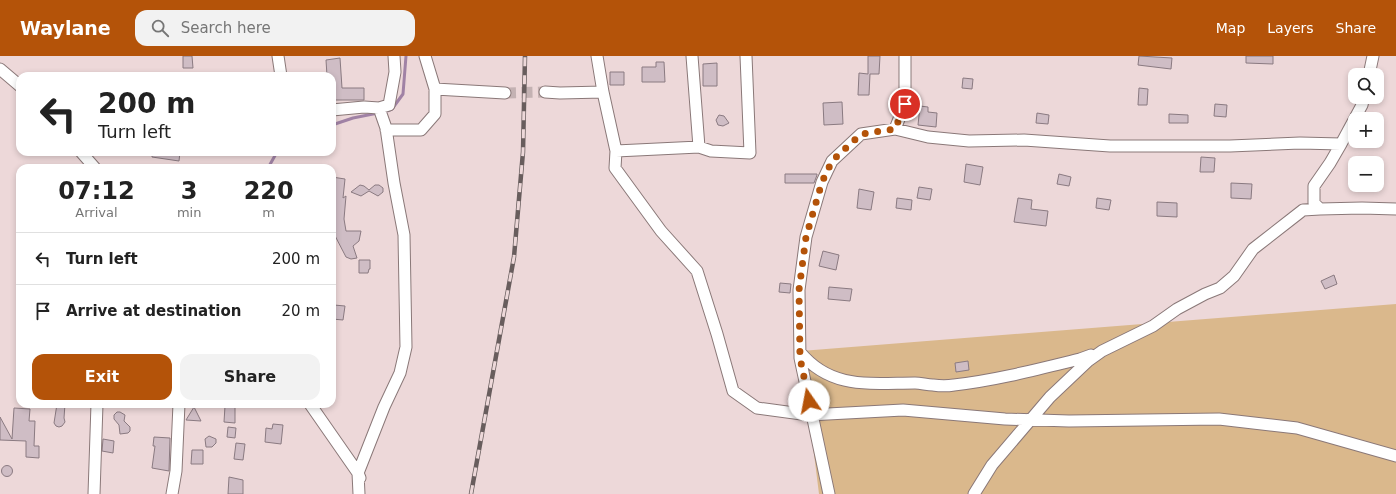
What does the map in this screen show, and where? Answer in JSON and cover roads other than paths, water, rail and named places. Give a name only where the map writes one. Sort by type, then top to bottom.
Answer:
[{"type":"street","points":[[278,56],[280,72]]},
{"type":"street","points":[[380,112],[389,105],[396,72],[394,56]]},
{"type":"street","points":[[386,130],[421,130],[435,114],[435,89],[425,56]]},
{"type":"street","points":[[597,56],[616,151],[615,168],[661,231],[697,271],[733,391],[756,408],[812,415],[903,410],[1031,420],[1069,421],[1218,419],[1297,428],[1396,456]]},
{"type":"street","points":[[692,56],[699,147]]},
{"type":"street","points":[[616,151],[699,147],[711,151],[750,152],[746,56]]},
{"type":"street","points":[[895,129],[905,104],[905,56]]},
{"type":"street","points":[[1370,68],[1373,56]]},
{"type":"street","points":[[0,69],[16,83]]},
{"type":"street","points":[[435,89],[505,92]]},
{"type":"street","points":[[545,92],[603,92]]},
{"type":"street","points":[[1320,209],[1314,203],[1314,186],[1330,163],[1362,104]]},
{"type":"street","points":[[336,110],[364,107],[380,112]]},
{"type":"street","points":[[359,494],[358,473],[384,407],[400,374],[406,347],[404,235],[386,130],[380,112]]},
{"type":"street","points":[[829,494],[800,358],[799,290],[806,237],[822,182],[832,161],[861,134],[895,129],[928,136],[969,141],[1024,140],[1110,146],[1230,146],[1300,143],[1340,144]]},
{"type":"street","points":[[84,156],[91,164]]},
{"type":"street","points":[[800,352],[819,370],[829,376],[850,382],[889,384],[917,383],[934,386],[954,385],[996,378],[1080,359],[1102,351],[1153,326],[1177,309],[1204,294],[1220,288],[1234,276],[1253,249],[1303,210],[1362,208],[1396,209]]},
{"type":"street","points":[[974,494],[992,465],[1050,397],[1088,360],[1102,351]]},
{"type":"street","points":[[94,494],[97,408]]},
{"type":"street","points":[[172,494],[176,471],[179,408]]},
{"type":"street","points":[[313,408],[358,473],[365,494]]},
{"type":"waterway","points":[[387,111],[392,109],[403,94],[406,56]]},
{"type":"waterway","points":[[336,124],[353,118],[378,113]]},
{"type":"waterway","points":[[270,164],[275,156]]},
{"type":"tunnel","points":[[505,93],[545,92]]},
{"type":"railway","points":[[471,494],[514,257],[523,152],[525,56]]}]
